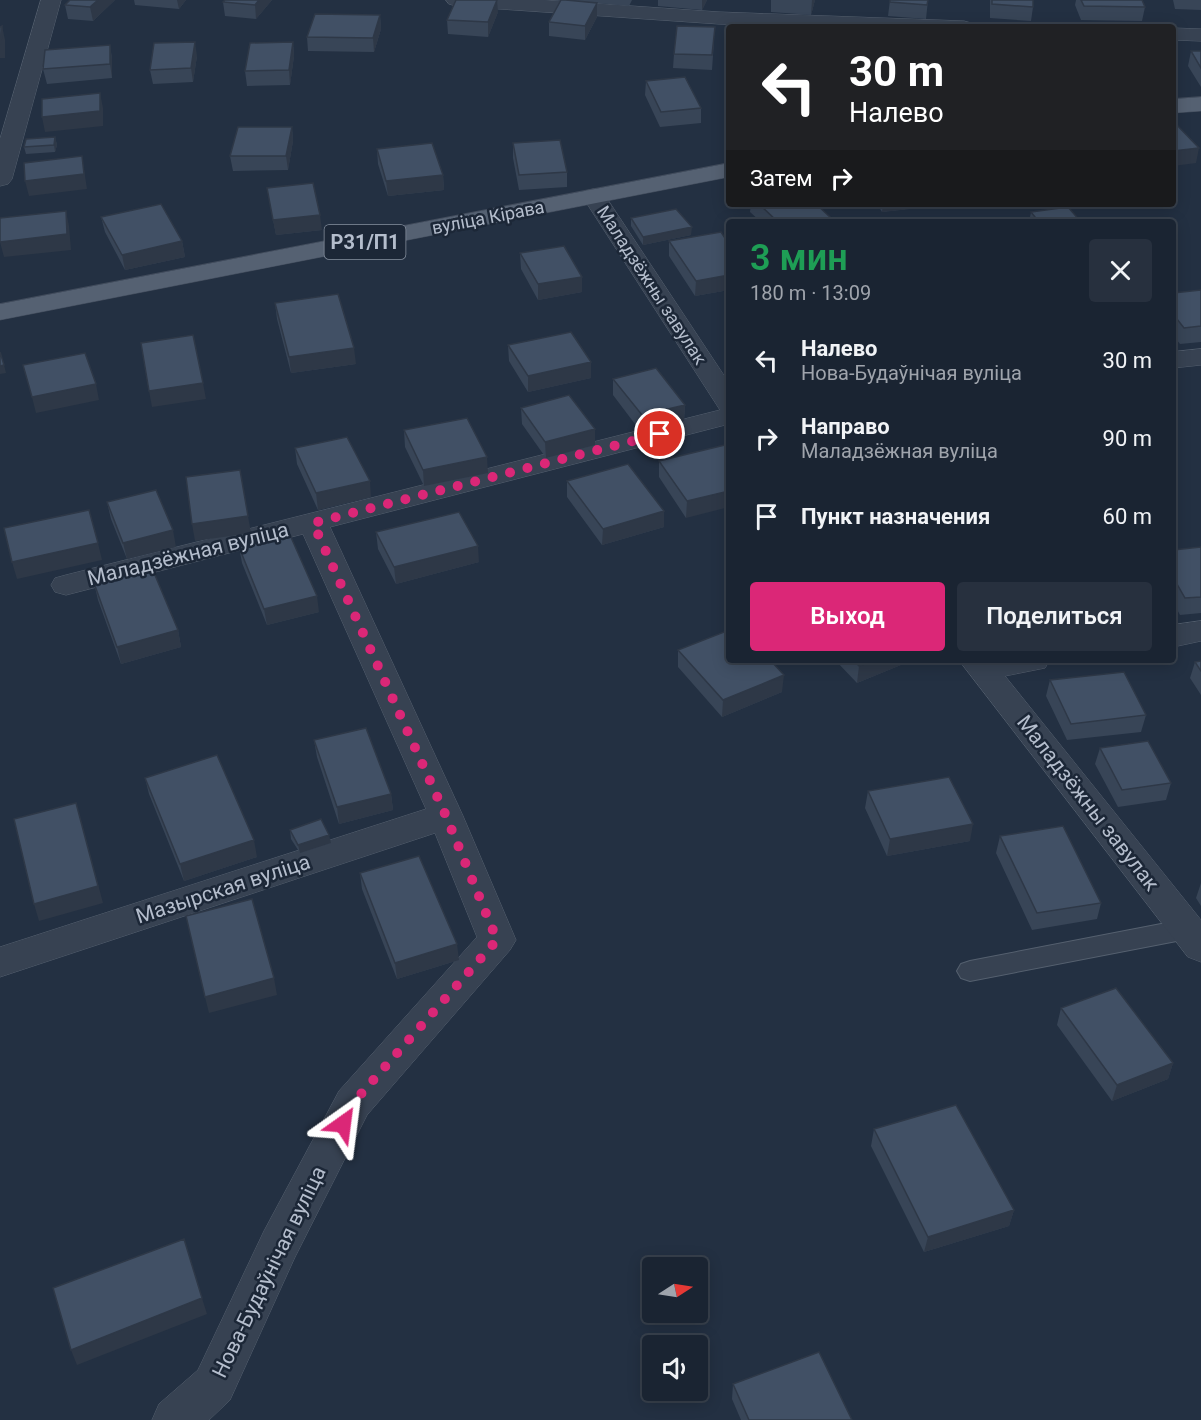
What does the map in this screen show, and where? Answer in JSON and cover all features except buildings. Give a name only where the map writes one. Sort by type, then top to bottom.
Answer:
[{"type":"main road","points":[[1176,106],[1201,104]]},
{"type":"main road","name":"вуліца Кірава","points":[[0,312],[726,171]]},
{"type":"street","points":[[0,179],[51,0]]},
{"type":"street","points":[[456,0],[719,18],[946,18]]},
{"type":"street","points":[[1176,34],[1201,35]]},
{"type":"street","name":"Маладзёжны завулак","points":[[594,196],[726,399]]},
{"type":"street","points":[[1176,360],[1201,357]]},
{"type":"street","name":"Маладзёжная вуліца","points":[[66,585],[726,417]]},
{"type":"street","name":"Нова-Будаўнічая вуліца","points":[[175,1420],[214,1385],[279,1245],[353,1103],[497,940],[446,816],[313,523]]},
{"type":"street","points":[[1176,635],[1201,631]]},
{"type":"street","name":"Маладзёжны завулак","points":[[979,664],[1194,938]]},
{"type":"street","name":"Мазырская вуліца","points":[[0,962],[446,816]]},
{"type":"lane","points":[[970,971],[1194,938]]},
{"type":"route","points":[[343,1124],[353,1103],[497,940],[446,816],[313,523],[660,434]]}]
